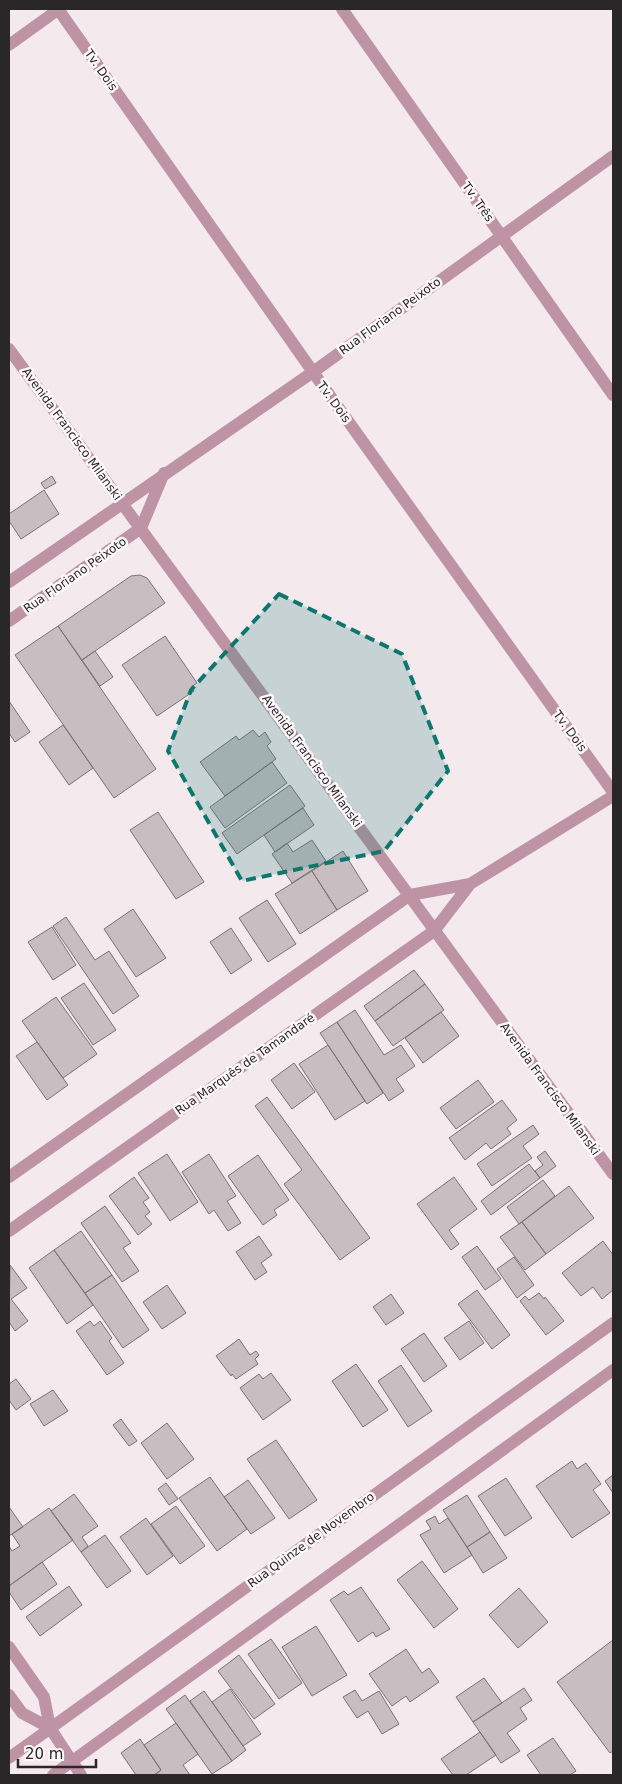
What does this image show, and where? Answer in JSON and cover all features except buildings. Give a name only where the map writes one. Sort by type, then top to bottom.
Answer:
[{"type":"street","points":[[9,45],[59,9]]},
{"type":"street","name":"Tv. Dois","points":[[59,9],[313,372],[613,794]]},
{"type":"street","name":"Tv. Três","points":[[342,9],[613,395]]},
{"type":"street","name":"Rua Floriano Peixoto","points":[[9,582],[122,502],[313,372],[613,156]]},
{"type":"street","name":"Avenida Francisco Milanski","points":[[9,349],[410,894],[434,931],[613,1174]]},
{"type":"street","points":[[141,528],[164,473]]},
{"type":"street","name":"Rua Floriano Peixoto","points":[[9,621],[141,528]]},
{"type":"street","name":"Rua Marquês de Tamandaré","points":[[9,1231],[434,931],[470,884],[613,794]]},
{"type":"street","name":"Rua Marquês de Tamandaré","points":[[9,1177],[410,894],[470,884]]},
{"type":"street","name":"Rua Quinze de Novembro","points":[[9,1758],[613,1323]]},
{"type":"street","points":[[53,1775],[613,1370]]},
{"type":"street","points":[[9,1647],[44,1697],[50,1728],[81,1775]]},
{"type":"street","points":[[9,1695],[22,1713],[50,1728]]},
{"type":"highlighted area","points":[[279,594],[402,654],[448,771],[384,851],[242,881],[168,751],[191,690]]}]
